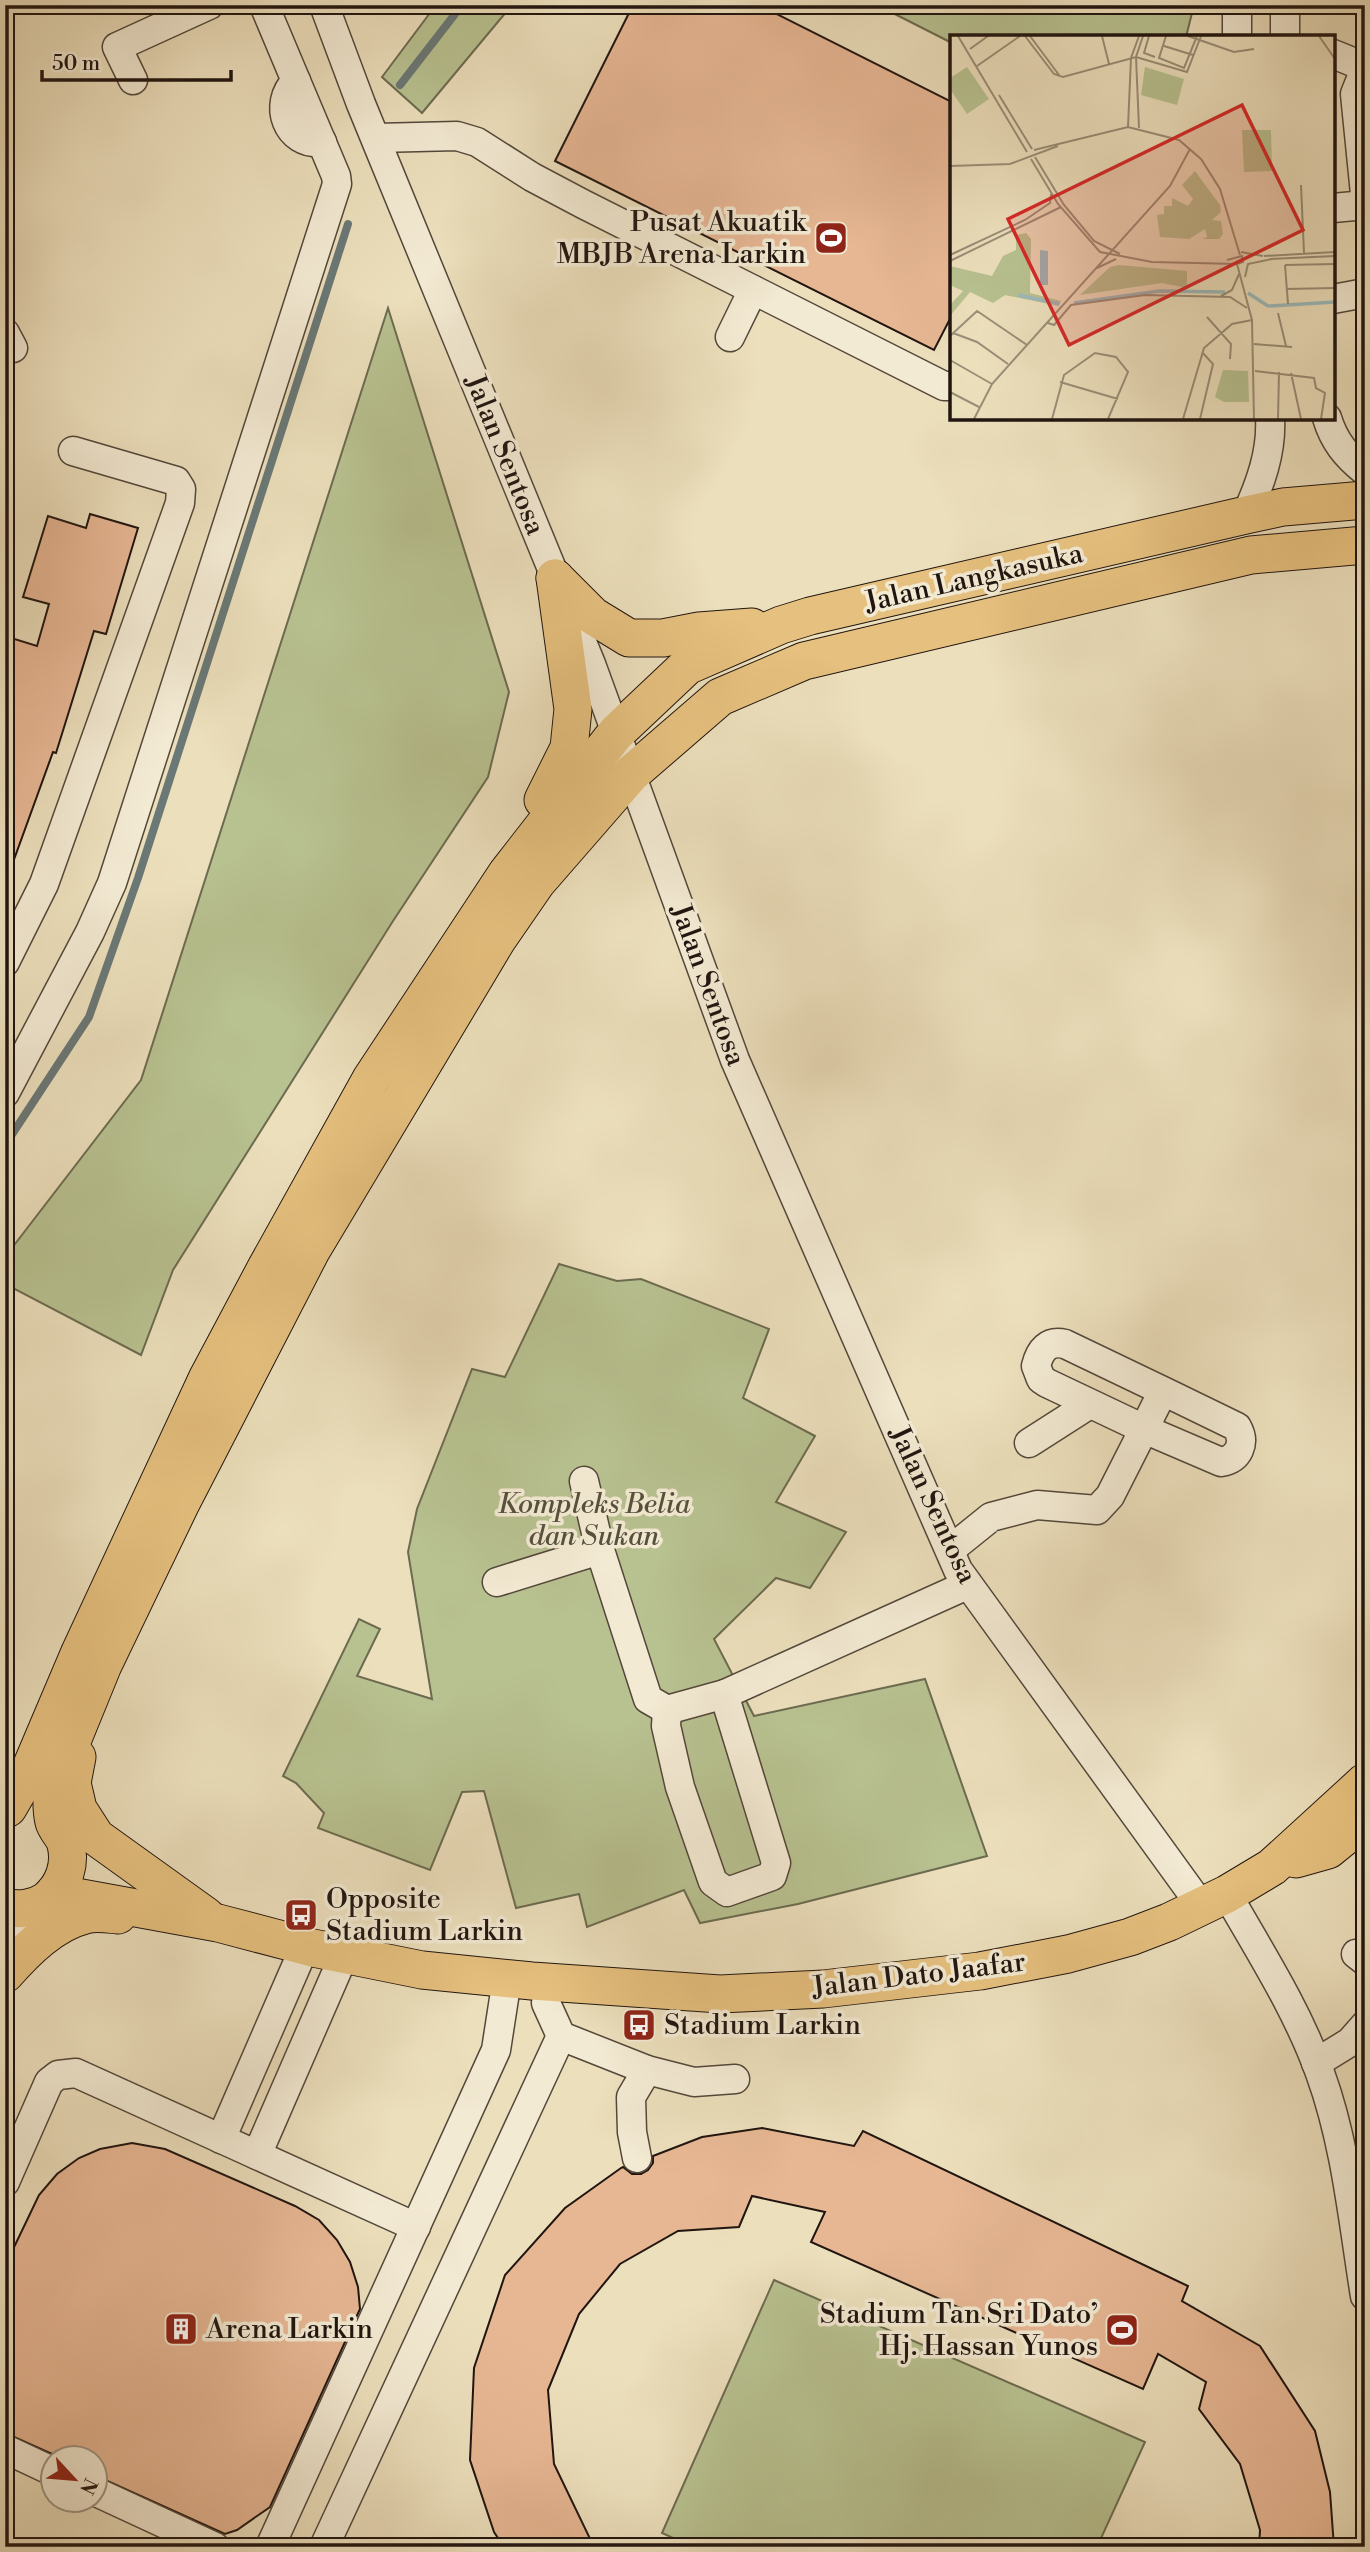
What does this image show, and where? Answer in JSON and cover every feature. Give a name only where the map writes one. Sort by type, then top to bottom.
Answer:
[{"type":"main road","name":"Jalan Langkasuka","points":[[507,873],[616,733],[687,666],[781,625],[810,616],[1283,507],[1365,500]]},
{"type":"main road","points":[[6,1798],[29,1772],[181,1503],[311,1251],[497,940],[537,881],[631,774],[720,697],[804,661],[1251,555],[1365,545]]},
{"type":"main road","points":[[555,578],[593,616],[629,638],[663,638],[699,631],[781,625]]},
{"type":"main road","points":[[29,1903],[65,1876],[62,1840],[51,1807],[52,1790],[92,1659],[207,1379],[371,1079],[507,873],[569,748],[573,709],[555,578]]},
{"type":"main road","points":[[92,1659],[72,1783],[78,1809],[96,1837],[203,1919]]},
{"type":"main road","name":"Jalan Dato Jaafar","points":[[1272,1867],[1365,1782]]},
{"type":"main road","name":"Jalan Dato Jaafar","points":[[6,1798],[23,1808],[37,1812],[62,1840],[141,1891],[203,1919]]},
{"type":"main road","name":"Jalan Dato Jaafar","points":[[29,1903],[64,1893],[203,1919],[305,1946],[422,1970],[507,1979],[720,1994],[880,1984],[979,1971],[1068,1954],[1130,1937],[1214,1900],[1272,1867],[1328,1850],[1365,1820]]},
{"type":"main road","points":[[5,1974],[24,1952],[63,1923],[87,1914],[203,1919]]},
{"type":"street","points":[[133,80],[117,47],[209,5]]},
{"type":"street","points":[[5,1093],[113,883],[335,192],[336,176],[264,5]]},
{"type":"street","name":"Jalan Sentosa","points":[[324,5],[591,664],[735,1060],[950,1550],[967,1585],[1214,1900],[1293,2009],[1316,2063],[1340,2142],[1365,2296]]},
{"type":"street","points":[[1237,5],[1237,35]]},
{"type":"street","points":[[1285,5],[1285,35]]},
{"type":"street","points":[[1335,55],[1365,68],[1355,94],[1365,194]]},
{"type":"street","points":[[376,138],[457,136],[477,142],[532,177],[944,386],[950,386]]},
{"type":"street","points":[[1335,208],[1365,205]]},
{"type":"street","points":[[730,337],[753,290]]},
{"type":"street","points":[[1335,299],[1365,293]]},
{"type":"street","points":[[1246,515],[1266,464],[1270,420]]},
{"type":"street","points":[[1328,420],[1333,438],[1352,461],[1365,471]]},
{"type":"street","points":[[5,962],[44,884],[180,503],[181,489],[176,481],[73,450]]},
{"type":"street","points":[[1050,1344],[1065,1344],[1237,1427],[1242,1441],[1238,1452],[1228,1461],[1214,1461],[1090,1404],[1041,1379],[1036,1366],[1044,1348],[1050,1344]]},
{"type":"street","points":[[950,1550],[991,1517],[1037,1505],[1097,1510],[1110,1496],[1163,1391]]},
{"type":"street","points":[[1029,1443],[1090,1404]]},
{"type":"street","points":[[584,1481],[600,1550],[648,1699],[667,1710],[725,1693],[967,1585]]},
{"type":"street","points":[[497,1582],[600,1550]]},
{"type":"street","points":[[667,1710],[666,1726],[680,1787],[713,1882],[727,1892],[772,1877],[776,1863],[727,1707],[725,1693]]},
{"type":"street","points":[[5,1946],[29,1903]]},
{"type":"street","points":[[221,2139],[305,1946]]},
{"type":"street","points":[[257,2155],[344,1955]]},
{"type":"street","points":[[270,2547],[496,2050],[507,1979]]},
{"type":"street","points":[[549,1982],[546,2003],[561,2036],[648,2070],[694,2082],[735,2079]]},
{"type":"street","points":[[1316,2063],[1350,2042],[1365,2025]]},
{"type":"street","points":[[324,2547],[561,2036]]},
{"type":"street","points":[[637,2158],[632,2132],[631,2097],[648,2070]]},
{"type":"street","points":[[5,2182],[49,2082],[66,2073],[76,2073],[415,2227]]},
{"type":"street","points":[[5,2449],[38,2464]]},
{"type":"street","points":[[108,2497],[215,2547]]},
{"type":"green space","points":[[436,5],[512,5],[422,113],[382,77]]},
{"type":"green space","points":[[877,5],[1194,5],[1186,35],[950,35],[950,42]]},
{"type":"green space","points":[[388,308],[509,692],[488,777],[393,921],[173,1270],[141,1355],[5,1284],[5,1257],[141,1080]]},
{"type":"green space","name":"Kompleks Belia dan Sukan","points":[[559,1264],[617,1281],[641,1279],[769,1329],[743,1398],[815,1436],[776,1502],[846,1532],[810,1588],[776,1578],[714,1639],[754,1716],[925,1679],[987,1856],[798,1904],[700,1923],[684,1890],[587,1927],[579,1894],[516,1908],[484,1791],[462,1792],[430,1870],[318,1828],[324,1813],[296,1783],[283,1776],[359,1619],[380,1629],[357,1676],[432,1699],[408,1552],[417,1509],[472,1369],[505,1377]]},
{"type":"green space","points":[[774,2280],[1145,2442],[1097,2547],[693,2547],[662,2533]]},
{"type":"building","name":"Pusat Akuatik MBJB Arena Larkin","points":[[633,5],[759,5],[950,101],[950,319],[934,350],[555,161]]},
{"type":"building","points":[[90,514],[138,528],[106,634],[94,631],[56,753],[53,752],[8,876],[5,876],[5,636],[37,646],[49,604],[23,597],[48,516],[86,528]]},
{"type":"building","name":"Stadium Tan Sri Dato’ Hj. Hassan Yunos","points":[[762,2128],[854,2146],[863,2131],[1188,2286],[1182,2301],[1260,2346],[1315,2431],[1330,2492],[1334,2547],[1259,2547],[1260,2530],[1240,2464],[1199,2409],[1206,2382],[1158,2354],[1143,2389],[811,2242],[825,2212],[752,2196],[739,2227],[678,2231],[620,2264],[579,2314],[548,2390],[554,2464],[594,2547],[504,2547],[494,2532],[470,2460],[474,2368],[505,2275],[565,2208],[621,2168],[632,2174],[641,2174],[653,2163],[653,2156],[702,2137]]},
{"type":"building","name":"Arena Larkin","points":[[132,2143],[165,2149],[295,2206],[319,2220],[337,2240],[350,2262],[358,2287],[360,2309],[270,2507],[237,2530],[225,2534],[108,2481],[108,2444],[38,2444],[38,2448],[5,2433],[5,2266],[39,2195],[57,2174],[79,2158],[100,2149]]},
{"type":"waterway","points":[[400,85],[462,5]]},
{"type":"waterway","points":[[5,1145],[89,1017],[138,878],[348,224]]},
{"type":"place","name":"Pusat Akuatik MBJB Arena Larkin","points":[[831,238]]},
{"type":"place","name":"Opposite Stadium Larkin","points":[[301,1915]]},
{"type":"place","name":"Stadium Larkin","points":[[639,2025]]},
{"type":"place","name":"Arena Larkin","points":[[181,2329]]},
{"type":"place","name":"Stadium Tan Sri Dato’ Hj. Hassan Yunos","points":[[1122,2330]]}]
